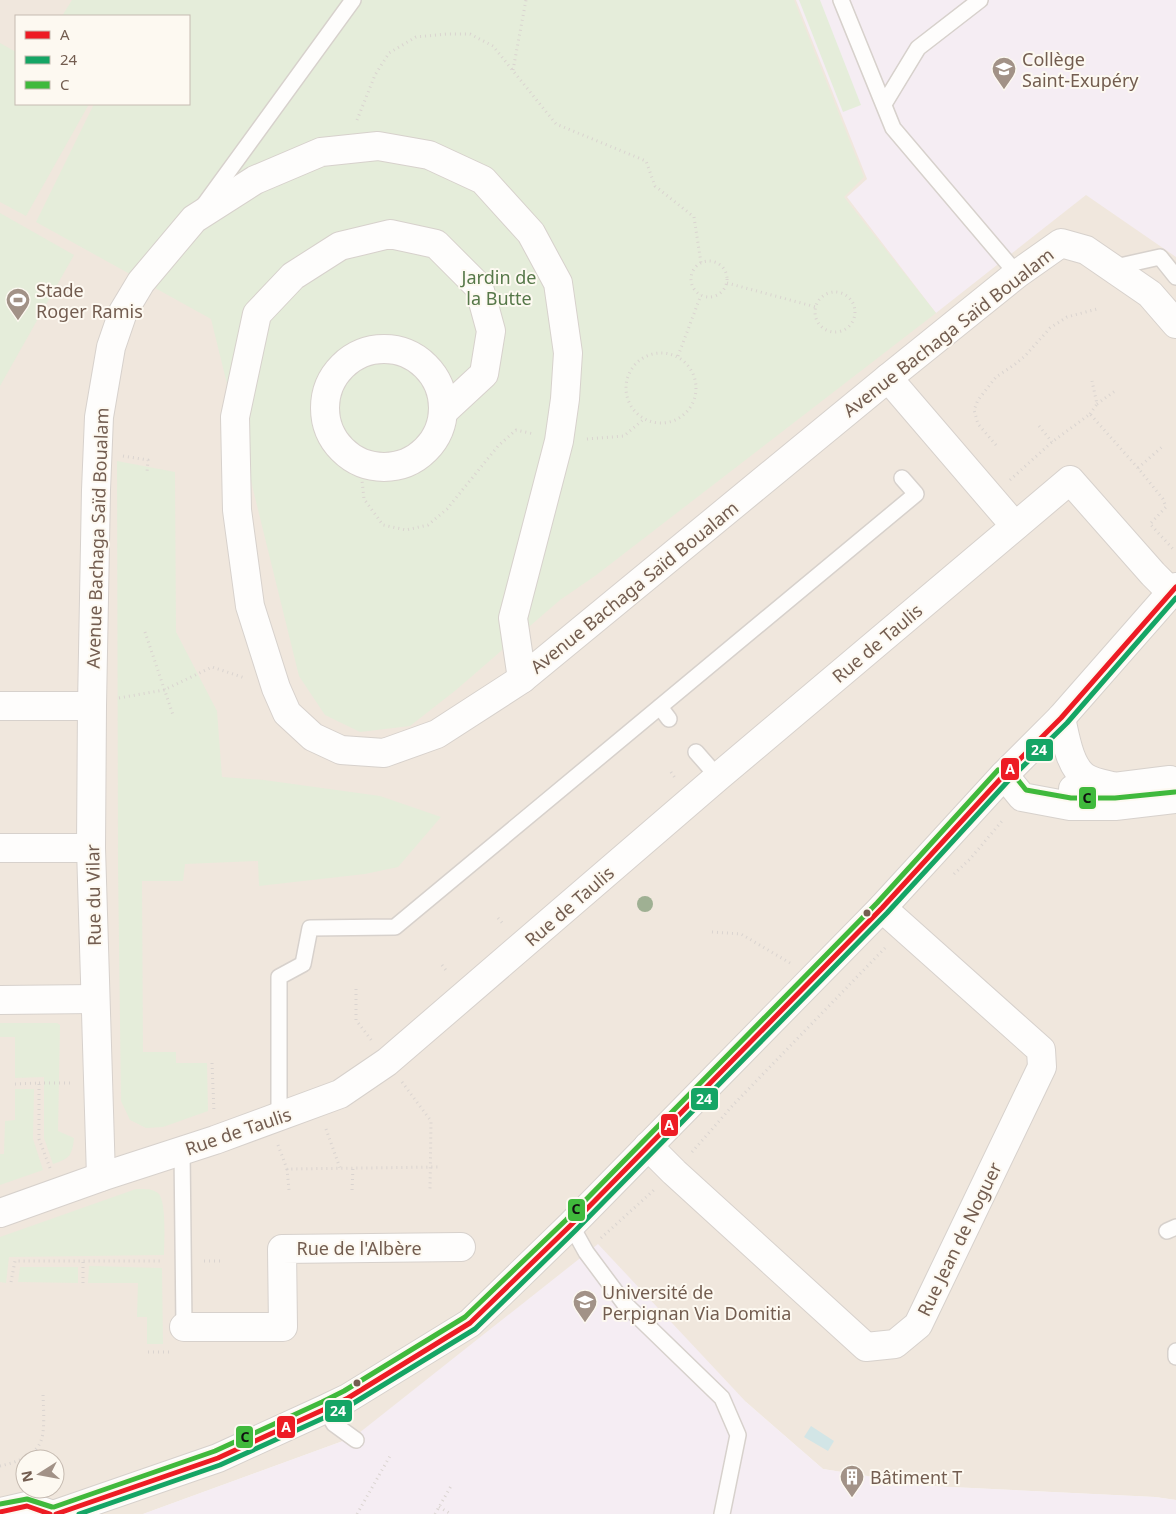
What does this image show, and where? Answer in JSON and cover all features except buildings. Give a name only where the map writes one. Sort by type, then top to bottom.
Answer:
[{"type":"street","name":"Avenue Bachaga Saïd Boualam","points":[[92,706],[99,418],[111,348],[123,312],[141,282],[194,219],[255,180],[322,152],[378,146],[429,155],[483,180],[531,233],[558,283],[568,353],[565,399],[559,441],[513,618],[522,679]]},
{"type":"street","points":[[443,412],[484,374],[491,331],[479,288],[436,244],[390,234],[340,246],[293,276],[257,314],[235,417],[237,510],[250,606],[276,688],[287,713],[313,737],[341,750],[384,753],[437,734],[522,679]]},
{"type":"street","name":"Avenue Bachaga Saïd Boualam","points":[[522,679],[888,378],[1017,274],[1061,243],[1086,250],[1150,294],[1176,324]]},
{"type":"street","points":[[381,349],[400,351],[419,360],[432,374],[441,392],[443,412],[439,430],[429,446],[414,459],[397,466],[378,467],[360,462],[344,452],[333,437],[326,419],[326,399],[332,380],[344,364],[361,354],[381,349]]},
{"type":"street","points":[[888,378],[1015,526]]},
{"type":"street","name":"Rue de Taulis","points":[[0,1213],[101,1177],[215,1140],[340,1094],[387,1062],[1070,480],[1153,574],[1173,590]]},
{"type":"street","points":[[56,1514],[218,1458],[325,1409],[348,1398],[470,1323],[571,1225],[882,908],[1004,775],[1061,718],[1173,590]]},
{"type":"street","points":[[0,706],[92,706]]},
{"type":"street","name":"Rue du Vilar","points":[[92,706],[91,848],[101,1177]]},
{"type":"street","points":[[1061,718],[1068,748],[1074,763],[1085,777],[1114,787]]},
{"type":"street","points":[[1004,775],[1075,790],[1176,780]]},
{"type":"street","points":[[1004,775],[1022,797],[1070,806],[1115,806],[1176,799]]},
{"type":"street","points":[[0,848],[91,848]]},
{"type":"street","name":"Rue Jean de Noguer","points":[[648,1146],[866,1347],[895,1344],[918,1325],[1042,1067],[1041,1050],[882,908]]},
{"type":"street","points":[[0,1000],[95,999]]},
{"type":"street","name":"Rue de l'Albère","points":[[179,1339],[283,1327],[282,1249],[461,1247]]},
{"type":"street","points":[[0,1512],[35,1511]]},
{"type":"lane","points":[[194,219],[353,0]]},
{"type":"lane","points":[[841,0],[893,128],[1017,274]]},
{"type":"lane","points":[[884,104],[918,48],[980,0]]},
{"type":"lane","points":[[1112,268],[1160,257],[1176,277]]},
{"type":"lane","points":[[274,1119],[279,977],[303,964],[310,928],[395,927],[916,494],[902,478]]},
{"type":"lane","points":[[660,707],[670,719]]},
{"type":"lane","points":[[696,752],[718,778]]},
{"type":"lane","points":[[179,1339],[183,1261],[182,1150]]},
{"type":"lane","points":[[571,1225],[586,1252],[624,1302],[722,1398],[738,1435],[722,1514]]},
{"type":"lane","points":[[1176,1351],[1176,1356]]},
{"type":"lane","points":[[325,1409],[334,1424],[356,1440]]},
{"type":"path","points":[[513,71],[526,0]]},
{"type":"path","points":[[345,149],[375,75],[389,53],[416,37],[470,34],[493,46],[556,124],[646,161],[655,186],[694,217],[701,263]]},
{"type":"path","points":[[709,261],[716,263],[722,268],[726,275],[726,283],[723,290],[716,296],[708,297],[694,290],[691,283],[691,275],[701,263],[709,261]]},
{"type":"path","points":[[726,283],[816,307]]},
{"type":"path","points":[[828,293],[846,294],[852,300],[856,309],[855,318],[851,326],[843,332],[825,331],[818,324],[815,316],[816,307],[820,299],[828,293]]},
{"type":"path","points":[[678,356],[701,295]]},
{"type":"path","points":[[996,445],[978,424],[974,410],[978,400],[996,378],[1025,356],[1050,328],[1067,318],[1098,309]]},
{"type":"path","points":[[656,352],[678,356],[687,363],[693,372],[696,394],[692,404],[677,420],[666,423],[644,419],[635,412],[629,403],[626,381],[630,371],[645,356],[656,352]]},
{"type":"path","points":[[1092,381],[1097,404]]},
{"type":"path","points":[[1090,414],[1097,404],[1115,391]]},
{"type":"path","points":[[360,462],[364,499],[383,525],[406,530],[428,525],[447,509],[498,446],[516,430],[559,441],[624,436],[644,419]]},
{"type":"path","points":[[1039,426],[1052,442]]},
{"type":"path","points":[[1138,468],[1162,447]]},
{"type":"path","points":[[98,452],[148,460],[147,472]]},
{"type":"path","points":[[145,632],[173,715]]},
{"type":"path","points":[[92,706],[115,699],[164,690],[212,667],[276,688]]},
{"type":"path","points":[[498,918],[501,922]]},
{"type":"path","points":[[712,932],[741,934],[814,977]]},
{"type":"path","points":[[442,965],[446,970]]},
{"type":"path","points":[[356,989],[356,1020],[431,1121],[430,1190]]},
{"type":"path","points":[[212,1062],[215,1140]]},
{"type":"path","points":[[15,1084],[39,1083],[40,1139],[58,1192]]},
{"type":"path","points":[[316,1103],[340,1168]]},
{"type":"path","points":[[274,1119],[287,1169],[289,1190]]},
{"type":"path","points":[[352,1190],[353,1168]]},
{"type":"path","points":[[287,1169],[439,1168]]},
{"type":"path","points":[[11,1282],[15,1261],[223,1261]]},
{"type":"path","points":[[82,1283],[83,1261]]},
{"type":"path","points":[[148,1352],[179,1339]]},
{"type":"path","points":[[0,1466],[13,1464],[28,1456],[40,1443],[44,1426],[43,1391]]},
{"type":"path","points":[[357,1514],[390,1456]]},
{"type":"path","points":[[435,1514],[451,1486]]},
{"type":"path","points":[[439,1507],[451,1514]]},
{"type":"shaded area","points":[[0,0],[1176,0],[1176,1500],[1155,1497],[930,1486],[823,1469],[746,1402],[354,1437],[143,1514],[0,1514]]},
{"type":"shaded area","name":"Collège Saint-Exupéry","points":[[796,0],[1176,0],[1176,257],[1086,195],[936,313],[847,197],[867,179]]},
{"type":"shaded area","name":"Université de Perpignan Via Domitia","points":[[598,1244],[746,1402],[823,1469],[930,1486],[1155,1497],[1176,1500],[1176,1514],[143,1514],[354,1437]]},
{"type":"shaded area","points":[[811,1426],[834,1441],[828,1451],[804,1437]]},
{"type":"green space","name":"Jardin de la Butte","points":[[72,0],[794,0],[864,177],[844,197],[936,313],[595,576],[560,600],[456,690],[410,726],[360,732],[325,715],[299,676],[211,319],[36,222],[94,105],[190,105],[190,15],[63,15]]},
{"type":"green space","points":[[799,0],[820,0],[861,105],[843,112]]},
{"type":"green space","points":[[0,43],[15,51],[15,105],[88,105],[26,216],[0,202]]},
{"type":"green space","name":"Stade Roger Ramis","points":[[0,213],[74,255],[0,386]]},
{"type":"green space","points":[[117,461],[175,472],[176,632],[217,711],[222,777],[264,780],[380,796],[441,817],[398,867],[365,874],[259,886],[258,861],[185,864],[183,881],[142,881],[143,1052],[176,1052],[176,1063],[207,1063],[208,1111],[163,1127],[146,1128],[130,1120],[121,1101],[118,866]]},
{"type":"green space","points":[[0,1023],[57,1023],[60,1025],[58,1131],[74,1138],[71,1153],[63,1160],[53,1164],[44,1138],[44,1077],[15,1078],[15,1037],[0,1037]]},
{"type":"green space","points":[[15,1089],[34,1089],[33,1139],[43,1170],[0,1185],[0,1154],[4,1154],[5,1121],[15,1120]]},
{"type":"green space","points":[[136,1189],[153,1190],[161,1197],[164,1213],[164,1255],[9,1257],[6,1283],[0,1282],[0,1237]]},
{"type":"green space","points":[[89,1266],[162,1268],[163,1344],[147,1344],[147,1317],[137,1317],[138,1283],[88,1283]]},
{"type":"green space","points":[[20,1267],[78,1267],[78,1283],[18,1282]]},
{"type":"transit line","name":"A","points":[[56,1514],[218,1458],[325,1409],[348,1398],[470,1323],[571,1225],[882,908],[1004,775],[1061,718],[1176,587]]},
{"type":"transit line","name":"24","points":[[79,1514],[220,1465],[328,1416],[352,1404],[475,1329],[576,1230],[887,913],[1009,780],[1067,723],[1176,598]]},
{"type":"transit line","name":"C","points":[[54,1507],[215,1451],[322,1402],[344,1391],[465,1317],[566,1220],[877,903],[998,770]]},
{"type":"transit line","name":"C","points":[[1010,770],[1026,790],[1071,798],[1115,798],[1175,792]]},
{"type":"transit line","name":"C","points":[[0,1504],[27,1499],[52,1507]]},
{"type":"transit line","name":"A","points":[[0,1512],[27,1506],[50,1514]]},
{"type":"place","name":"Collège Saint-Exupéry","points":[[1004,90]]},
{"type":"place","name":"Stade Roger Ramis","points":[[18,321]]},
{"type":"place","name":"Université de Perpignan Via Domitia","points":[[585,1323]]},
{"type":"place","name":"Bâtiment T","points":[[852,1498]]}]
